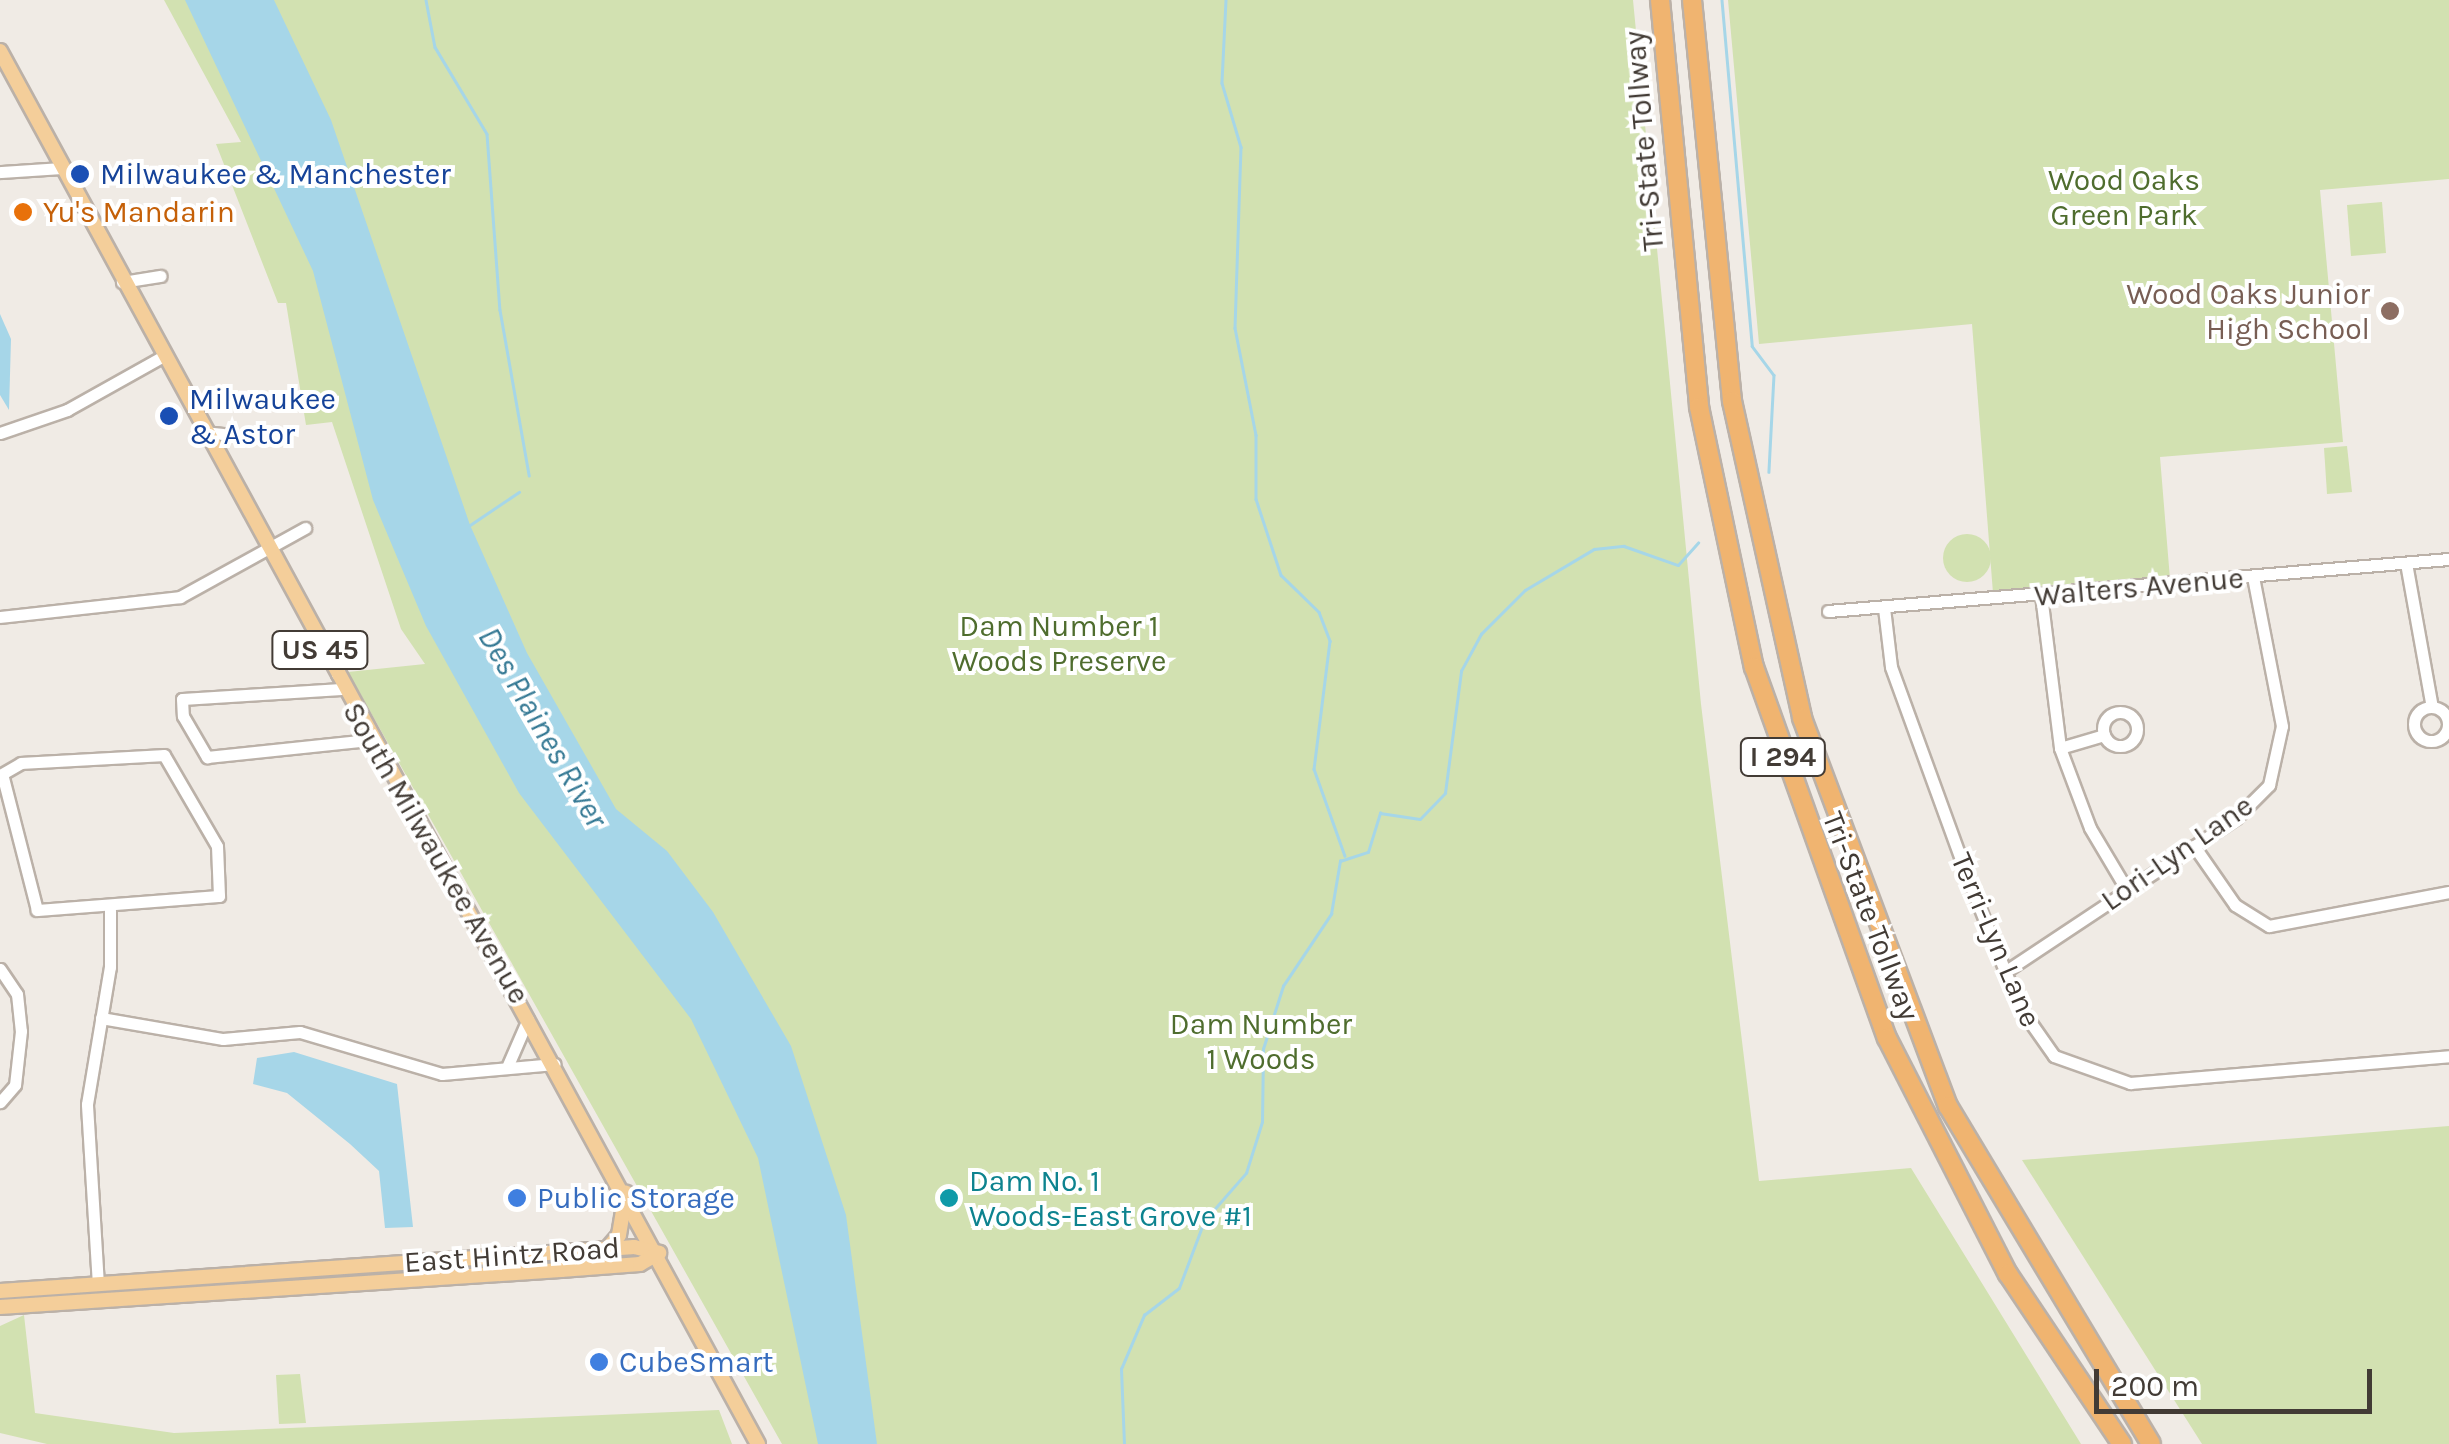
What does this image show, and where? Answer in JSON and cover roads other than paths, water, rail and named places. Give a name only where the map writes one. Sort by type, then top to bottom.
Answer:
[{"type":"highway","name":"Tri-State Tollway","points":[[1660,0],[1699,408],[1759,682],[1888,1038],[2008,1274],[2122,1444]]},
{"type":"highway","name":"Tri-State Tollway","points":[[1692,0],[1732,401],[1802,718],[1948,1106],[2151,1444]]},
{"type":"main road","name":"South Milwaukee Avenue","points":[[0,50],[338,683],[660,1253],[758,1444]]},
{"type":"main road","points":[[607,1249],[620,1235],[626,1192]]},
{"type":"main road","name":"East Hintz Road","points":[[0,1291],[607,1249],[660,1253]]},
{"type":"main road","name":"East Hintz Road","points":[[0,1307],[640,1264],[660,1253]]},
{"type":"street","points":[[0,172],[60,168]]},
{"type":"street","points":[[122,282],[161,276]]},
{"type":"street","points":[[0,433],[66,410],[162,357]]},
{"type":"street","points":[[202,432],[223,434]]},
{"type":"street","points":[[0,617],[180,597],[305,528]]},
{"type":"street","name":"Walters Avenue","points":[[1828,610],[2449,559]]},
{"type":"street","points":[[2406,563],[2432,707]]},
{"type":"street","name":"Lori-Lyn Lane","points":[[2006,971],[2194,846],[2260,797],[2279,755],[2282,726],[2253,577]]},
{"type":"street","points":[[2042,595],[2060,748],[2090,828],[2127,890]]},
{"type":"street","name":"Terri-Lyn Lane","points":[[1884,608],[1891,667],[2006,971],[2054,1056],[2112,1081],[2449,1056]]},
{"type":"street","points":[[345,652],[338,683],[182,699],[207,757],[370,740]]},
{"type":"street","points":[[2060,748],[2104,734]]},
{"type":"street","points":[[167,758],[217,846],[224,889],[204,903],[110,910],[45,913],[31,902],[0,782],[8,766],[167,758]]},
{"type":"street","points":[[2194,846],[2234,905],[2268,926],[2449,892]]},
{"type":"street","points":[[98,1285],[87,1104],[101,1018],[110,910]]},
{"type":"street","points":[[0,969],[17,994],[22,1031],[15,1084],[0,1102]]},
{"type":"street","points":[[508,1065],[528,1016]]},
{"type":"street","points":[[101,1018],[223,1038],[300,1032],[442,1074],[508,1065],[555,1064]]},
{"type":"water","name":"Des Plaines River","points":[[185,0],[274,0],[331,120],[470,525],[527,653],[616,809],[667,851],[713,912],[791,1046],[846,1215],[877,1444],[818,1444],[758,1158],[691,1019],[519,793],[426,626],[373,500],[313,271]]},
{"type":"water","points":[[0,314],[11,339],[9,410],[0,395]]},
{"type":"water","points":[[294,1052],[397,1084],[413,1227],[385,1228],[379,1171],[350,1144],[287,1093],[253,1084],[257,1058]]},
{"type":"waterway","points":[[426,0],[435,47],[487,134],[500,310],[529,475]]},
{"type":"waterway","points":[[1226,0],[1222,83],[1241,147],[1235,328],[1256,435],[1256,499],[1281,575],[1319,612],[1330,641],[1314,769],[1345,856]]},
{"type":"waterway","points":[[1722,0],[1752,346],[1774,375],[1769,472]]},
{"type":"waterway","points":[[470,525],[519,492]]},
{"type":"waterway","points":[[1124,1444],[1121,1369],[1144,1315],[1179,1288],[1204,1221],[1246,1173],[1262,1122],[1263,1049],[1283,986],[1331,914],[1340,861],[1368,852],[1380,813],[1420,819],[1445,793],[1461,671],[1481,634],[1525,590],[1594,549],[1624,546],[1678,565],[1698,543]]},
{"type":"place","name":"Milwaukee & Manchester","points":[[80,174]]},
{"type":"place","name":"Yu's Mandarin","points":[[23,212]]},
{"type":"place","name":"Wood Oaks Junior High School","points":[[2390,311]]},
{"type":"place","name":"Milwaukee & Astor","points":[[169,416]]},
{"type":"place","name":"Public Storage","points":[[517,1198]]},
{"type":"place","name":"Dam No. 1 Woods-East Grove #1","points":[[949,1198]]},
{"type":"place","name":"CubeSmart","points":[[599,1362]]},
{"type":"park label","name":"Wood Oaks Green Park","points":[[2124,197]]},
{"type":"park label","name":"Dam Number 1 Woods Preserve","points":[[1059,643]]},
{"type":"park label","name":"Dam Number 1 Woods","points":[[1261,1041]]}]
